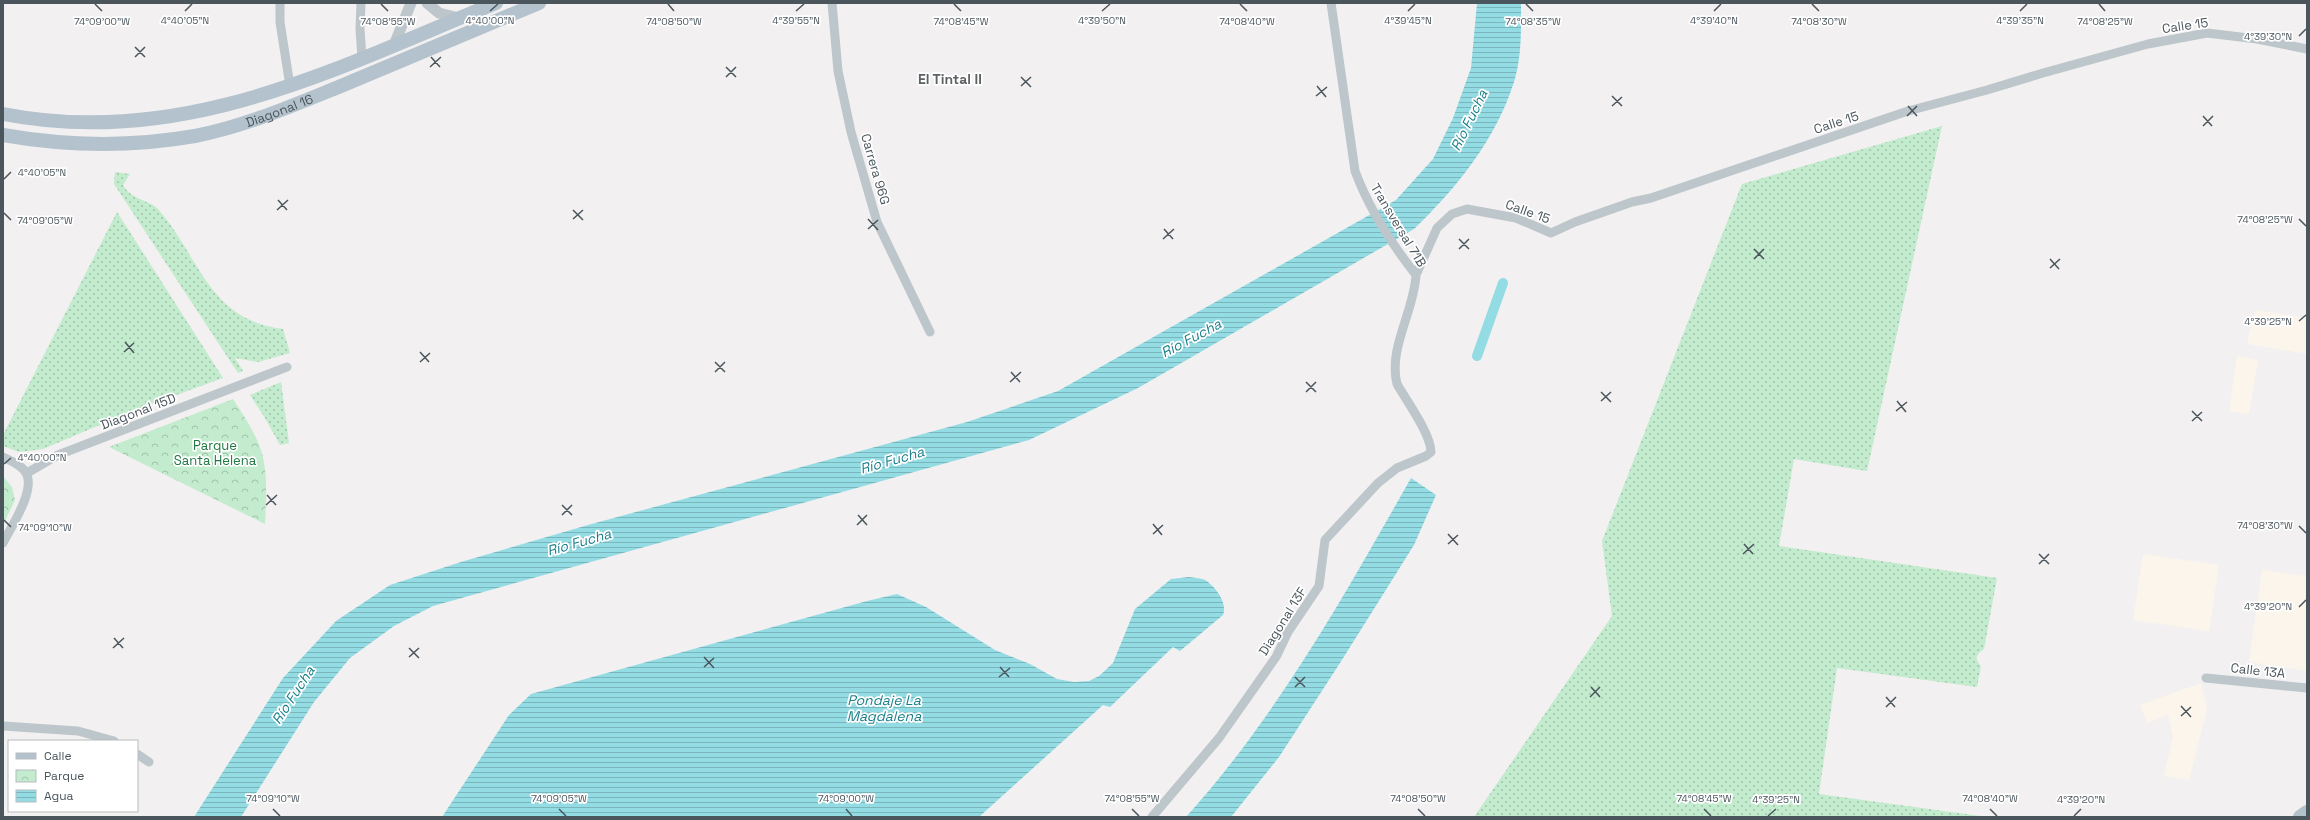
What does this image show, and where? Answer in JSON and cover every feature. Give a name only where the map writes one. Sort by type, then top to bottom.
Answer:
[{"type":"main road","name":"Diagonal 16","points":[[3,114],[42,120],[81,123],[148,121],[218,108],[290,86],[459,18],[475,7],[496,3]]},
{"type":"main road","name":"Diagonal 16","points":[[3,135],[57,143],[114,143],[178,138],[216,131],[253,120],[299,103],[539,3]]},
{"type":"main road","points":[[2300,817],[2307,812]]},
{"type":"street","points":[[280,3],[280,22],[290,86]]},
{"type":"street","points":[[361,3],[360,22],[362,58]]},
{"type":"street","points":[[394,45],[411,3]]},
{"type":"street","points":[[427,3],[439,13],[459,18]]},
{"type":"street","name":"Carrera 96G","points":[[832,3],[838,71],[851,132],[877,222],[930,332]]},
{"type":"street","name":"Transversal 71B","points":[[1331,3],[1355,171],[1364,194],[1394,246],[1416,275],[1409,315],[1398,343],[1395,376],[1397,384],[1427,436],[1431,446],[1431,452]]},
{"type":"street","name":"Calle 15","points":[[1416,275],[1437,228],[1452,214],[1466,209],[1516,218],[1551,233],[1575,222],[1632,202],[1651,198],[1908,111],[1987,90],[2043,72],[2148,44],[2207,33],[2257,39],[2307,49]]},
{"type":"street","name":"Diagonal 15D","points":[[26,473],[58,455],[287,367]]},
{"type":"street","name":"Diagonal 13F","points":[[1152,817],[1219,738],[1276,657],[1288,632],[1319,586],[1325,540],[1378,483],[1397,468],[1426,456],[1431,452]]},
{"type":"street","points":[[3,457],[17,464],[26,473],[29,481],[27,495],[3,543]]},
{"type":"street","name":"Calle 13A","points":[[2206,678],[2307,688]]},
{"type":"street","points":[[3,726],[78,731],[110,740]]},
{"type":"street","points":[[138,755],[149,762]]},
{"type":"shaded area","points":[[2255,310],[2307,318],[2307,354],[2247,344]]},
{"type":"shaded area","points":[[2237,356],[2258,360],[2249,414],[2229,411]]},
{"type":"shaded area","points":[[2143,554],[2219,565],[2209,631],[2133,620]]},
{"type":"shaded area","points":[[2262,570],[2307,576],[2307,671],[2249,662]]},
{"type":"shaded area","points":[[2201,683],[2207,709],[2189,780],[2164,776],[2173,737],[2168,715],[2147,723],[2140,705]]},
{"type":"green space","points":[[1942,126],[1867,471],[1794,459],[1779,546],[1997,578],[1984,649],[1977,657],[1977,661],[1981,666],[1977,687],[1837,668],[1819,794],[1988,817],[1474,817],[1612,616],[1602,541],[1742,184]]},
{"type":"green space","points":[[115,172],[130,174],[123,185],[134,196],[158,209],[208,284],[222,300],[238,313],[258,323],[283,329],[290,353],[258,362],[235,358],[243,371],[238,373],[114,184]]},
{"type":"green space","points":[[117,212],[223,378],[135,410],[43,449],[19,452],[3,446],[3,435]]},
{"type":"green space","points":[[281,382],[289,443],[280,445],[250,395]]},
{"type":"green space","name":"Parque Santa Helena","points":[[233,399],[253,432],[262,453],[266,480],[265,524],[109,447]]},
{"type":"green space","points":[[3,476],[12,487],[15,500],[3,525]]},
{"type":"water","name":"Río Fucha","points":[[1477,3],[1521,3],[1520,53],[1517,72],[1506,103],[1486,143],[1460,180],[1414,229],[1138,388],[1029,440],[433,606],[394,626],[350,658],[314,702],[241,817],[194,817],[283,678],[336,621],[390,585],[461,562],[588,525],[967,422],[1058,391],[1396,200],[1433,159],[1453,118],[1471,68]]},
{"type":"water","points":[[1411,478],[1436,495],[1414,545],[1279,757],[1231,817],[1186,817],[1250,738],[1308,654]]},
{"type":"water","name":"Pondaje La Magdalena","points":[[1189,577],[1203,579],[1213,586],[1220,595],[1224,605],[1223,615],[1180,651],[1173,647],[1110,707],[1103,705],[979,817],[442,817],[509,715],[531,694],[897,594],[926,607],[995,650],[1030,664],[1057,679],[1074,682],[1089,681],[1099,676],[1113,663],[1135,609],[1171,579]]},
{"type":"waterway","points":[[1477,356],[1503,283]]},
{"type":"district","name":"El Tintal II","points":[[950,79]]}]
